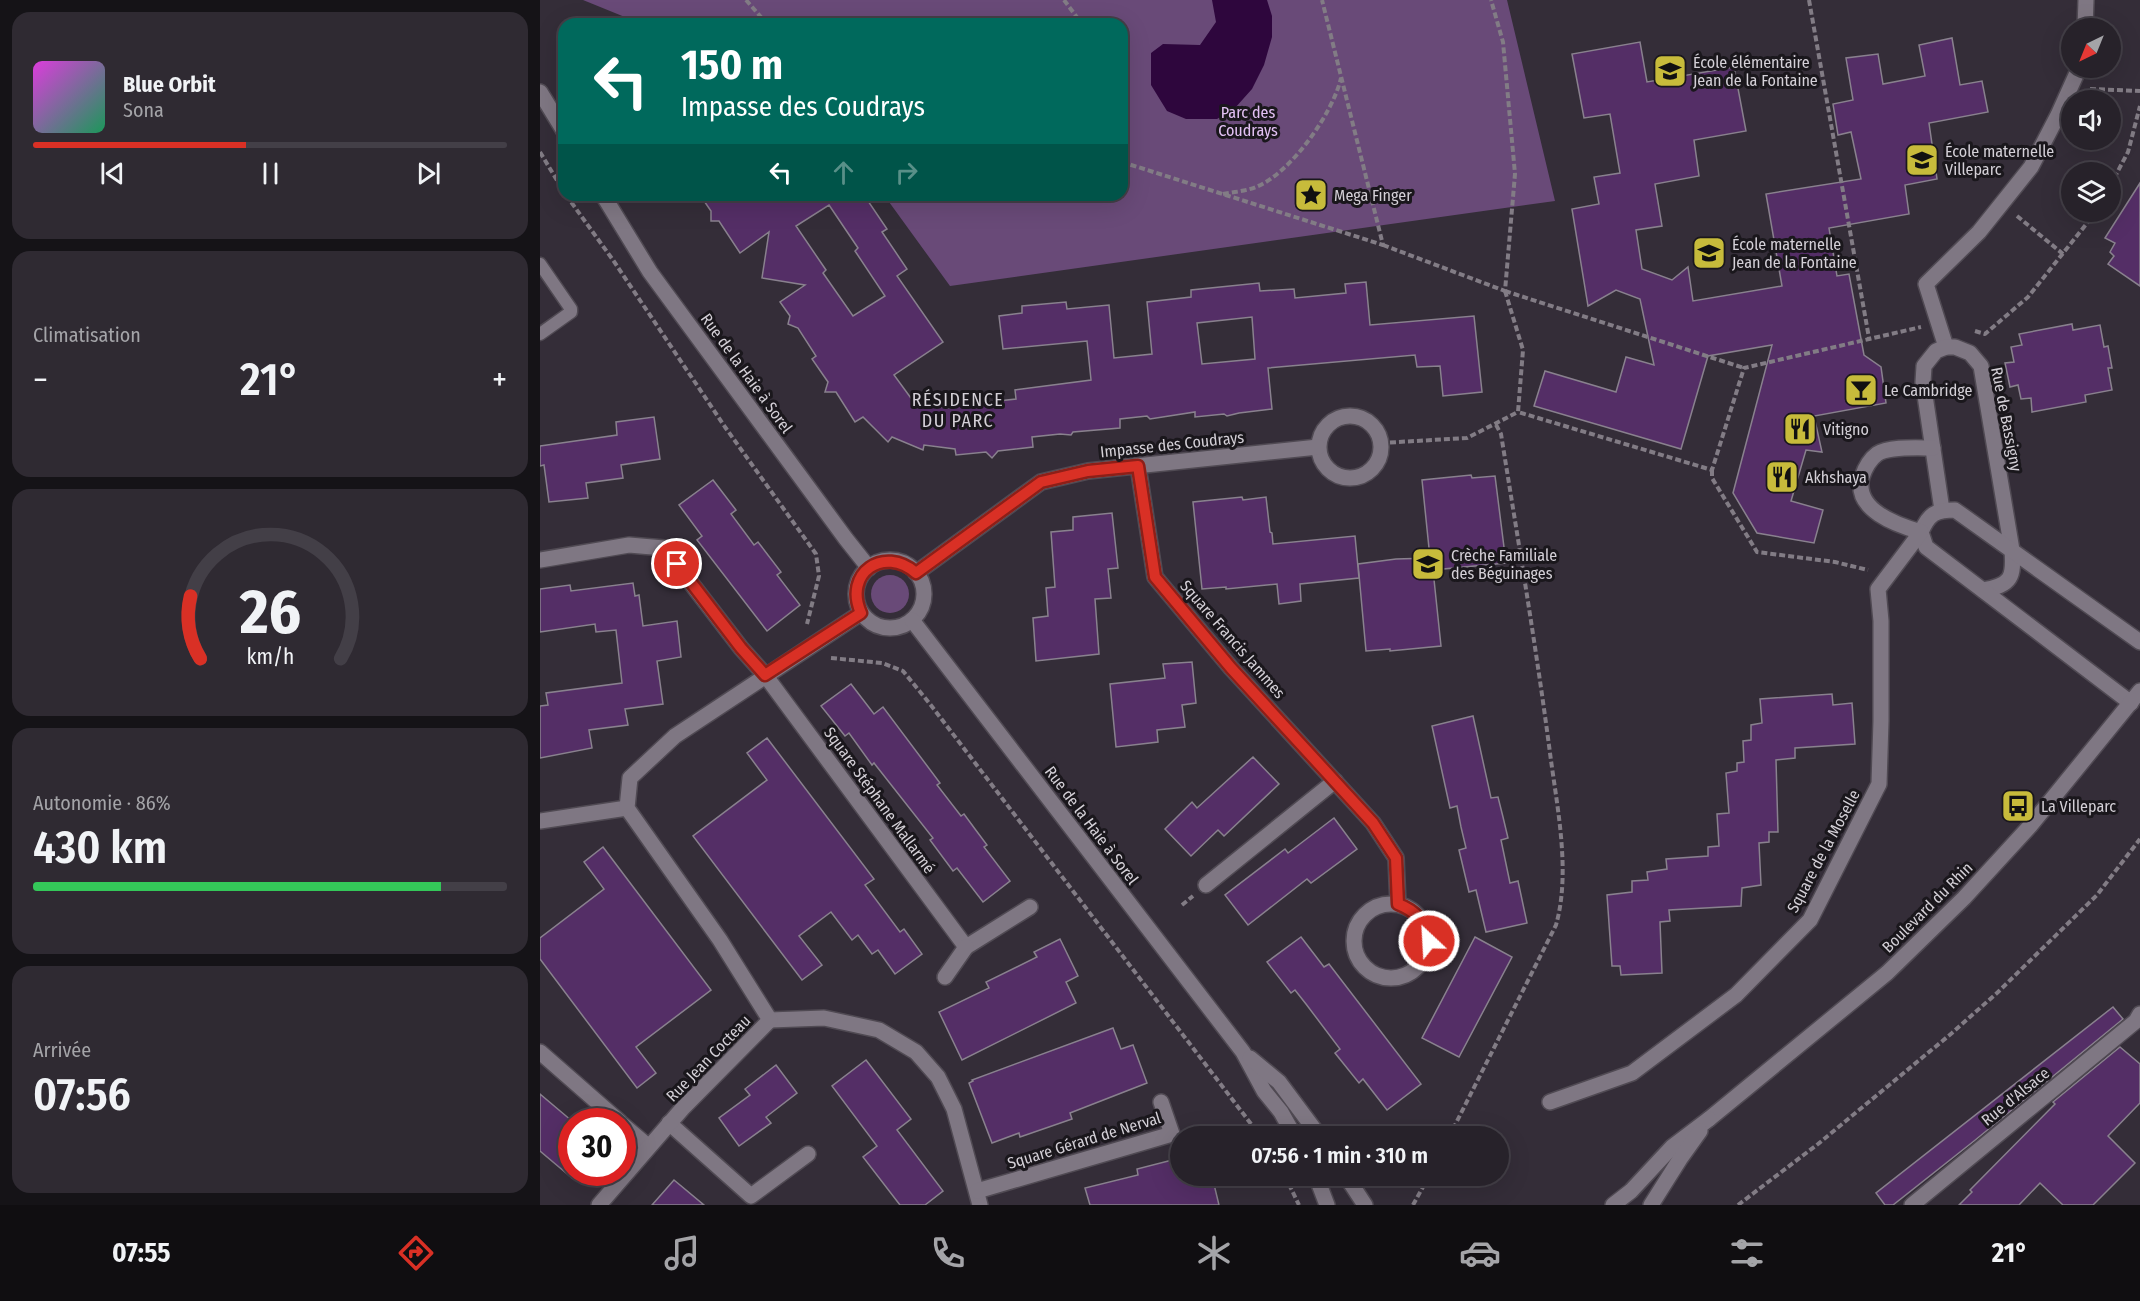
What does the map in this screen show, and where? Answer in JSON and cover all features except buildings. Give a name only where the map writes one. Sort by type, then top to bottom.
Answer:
[{"type":"street","points":[[2086,0],[2087,18]]},
{"type":"street","points":[[1942,510],[1923,381],[1924,366],[1936,351],[1946,347],[1926,284],[1979,232],[2031,167],[2074,78]]},
{"type":"street","points":[[540,92],[558,121]]},
{"type":"street","name":"Rue de la Haie à Sorel","points":[[607,201],[650,272],[869,567]]},
{"type":"street","name":"Rue de Bassigny","points":[[1946,347],[1955,347],[1970,354],[1981,366],[2012,550],[2013,570],[2008,580],[1998,588],[1983,590]]},
{"type":"street","points":[[1347,415],[1357,416],[1373,425],[1381,443],[1381,453],[1377,462],[1362,476],[1352,478],[1342,477],[1325,466],[1318,447],[1324,429],[1330,422],[1347,415]]},
{"type":"street","name":"Impasse des Coudrays","points":[[916,573],[1041,482],[1088,471],[1318,447]]},
{"type":"street","points":[[1921,532],[1881,516],[1865,501],[1861,484],[1866,466],[1878,453],[1902,448],[1933,448]]},
{"type":"street","name":"Square Francis Jammes","points":[[1138,466],[1155,577],[1231,668],[1373,823],[1396,858],[1398,904]]},
{"type":"street","points":[[2136,697],[1983,590],[1926,547],[1921,532],[1927,518],[1942,510],[1956,510],[2140,642]]},
{"type":"street","name":"Square de la Moselle","points":[[1550,1102],[1632,1073],[1736,995],[1810,920],[1880,784],[1881,699],[1878,589],[1921,532]]},
{"type":"street","name":"Square Stéphane Mallarmé","points":[[540,560],[629,545],[664,548],[741,648],[765,675],[966,947]]},
{"type":"street","points":[[878,562],[899,562],[916,573],[924,592],[919,612],[912,620],[894,628],[885,628],[876,625],[861,613],[857,604],[858,584],[869,567],[878,562]]},
{"type":"street","points":[[540,821],[627,808],[630,778],[675,736],[861,613]]},
{"type":"street","name":"Rue de la Haie à Sorel","points":[[912,620],[1243,1052],[1264,1091],[1289,1126]]},
{"type":"street","name":"Boulevard du Rhin","points":[[1613,1205],[1631,1191],[1672,1147],[1887,973],[1964,898],[2030,826],[2136,697]]},
{"type":"street","points":[[1206,885],[1335,781]]},
{"type":"street","name":"Rue Jean Cocteau","points":[[599,1205],[669,1123],[770,1020],[720,940],[627,808]]},
{"type":"street","points":[[1386,904],[1398,904],[1410,909],[1420,917],[1429,941],[1427,953],[1420,965],[1411,973],[1399,978],[1386,978],[1375,975],[1365,968],[1354,947],[1354,935],[1358,924],[1374,908],[1386,904]]},
{"type":"street","points":[[945,977],[966,947],[1030,907]]},
{"type":"street","name":"Rue d'Alsace","points":[[1912,1205],[2136,1021],[2140,1014]]},
{"type":"street","points":[[770,1020],[824,1018],[879,1030],[916,1052],[938,1077],[954,1109],[978,1198]]},
{"type":"street","points":[[540,1052],[604,1108]]},
{"type":"street","name":"Rue de la Haie à Sorel","points":[[1243,1052],[1279,1082],[1312,1126]]},
{"type":"street","name":"Square Gérard de Nerval","points":[[978,1198],[1172,1134],[1161,1102]]},
{"type":"street","name":"Boulevard du Rhin","points":[[1651,1205],[1709,1119]]},
{"type":"street","points":[[669,1123],[751,1196],[807,1154]]},
{"type":"street","points":[[636,1136],[649,1147]]},
{"type":"street","points":[[1319,1186],[1326,1205]]},
{"type":"street","points":[[1353,1186],[1365,1205]]},
{"type":"lane","points":[[540,264],[571,312],[540,334]]},
{"type":"path","points":[[746,0],[759,18]]},
{"type":"path","points":[[1064,0],[1078,18]]},
{"type":"path","points":[[1322,0],[1383,245]]},
{"type":"path","points":[[1491,0],[1503,42],[1515,174],[1505,291],[1523,350],[1518,412]]},
{"type":"path","points":[[1809,0],[1869,338]]},
{"type":"path","points":[[1223,194],[1257,187],[1280,171],[1322,124],[1342,77]]},
{"type":"path","points":[[2072,85],[2098,91],[2140,91]]},
{"type":"path","points":[[2121,165],[2128,152],[2140,106]]},
{"type":"path","points":[[540,152],[558,182]]},
{"type":"path","points":[[1128,164],[1383,245],[1505,291],[1744,368],[1939,323]]},
{"type":"path","points":[[571,201],[816,554],[819,576],[805,633],[825,658],[882,663],[903,671],[1253,1126]]},
{"type":"path","points":[[2002,203],[2063,254]]},
{"type":"path","points":[[1974,331],[1985,334],[2028,297],[2088,222]]},
{"type":"path","points":[[1744,368],[1712,470],[1712,478],[1758,552],[1835,562],[1889,575]]},
{"type":"path","points":[[1381,443],[1467,438],[1518,412],[1712,470]]},
{"type":"path","points":[[1455,1126],[1556,925],[1562,900],[1560,830],[1544,705],[1501,434],[1495,423]]},
{"type":"path","points":[[1738,1205],[1818,1144],[1953,1033],[2097,895],[2140,839]]},
{"type":"path","points":[[1290,1186],[1299,1205]]},
{"type":"path","points":[[1413,1205],[1423,1186]]},
{"type":"green space","name":"Parc des Coudrays","points":[[583,0],[1507,0],[1555,201],[950,286],[888,201],[1128,201],[1128,18],[627,18]]},
{"type":"green space","points":[[890,575],[904,580],[909,594],[904,608],[890,613],[876,608],[871,594],[876,580]]},
{"type":"shaded area","points":[[1212,0],[1267,0],[1272,16],[1272,37],[1264,65],[1252,89],[1235,108],[1217,119],[1186,119],[1167,111],[1151,85],[1151,53],[1163,44],[1200,45],[1216,22]]},
{"type":"place","name":"École élémentaire Jean de la Fontaine","points":[[1670,71]]},
{"type":"place","name":"École maternelle Villeparc","points":[[1922,160]]},
{"type":"place","name":"Mega Finger","points":[[1311,195]]},
{"type":"place","name":"École maternelle Jean de la Fontaine","points":[[1709,253]]},
{"type":"place","name":"Le Cambridge","points":[[1861,390]]},
{"type":"place","name":"Vitigno","points":[[1800,429]]},
{"type":"place","name":"Akhshaya","points":[[1782,477]]},
{"type":"place","name":"Crèche Familiale des Béguinages","points":[[1428,564]]},
{"type":"place","name":"La Villeparc","points":[[2018,806]]},
{"type":"district","name":"RÉSIDENCE DU PARC","points":[[958,410]]},
{"type":"route","points":[[677,564],[741,648],[765,675],[861,613],[856,594],[862,575],[869,567],[878,562],[899,562],[916,573],[1041,482],[1088,471],[1138,466],[1155,577],[1231,668],[1373,823],[1396,858],[1398,904],[1410,909],[1420,917],[1429,941]]}]
